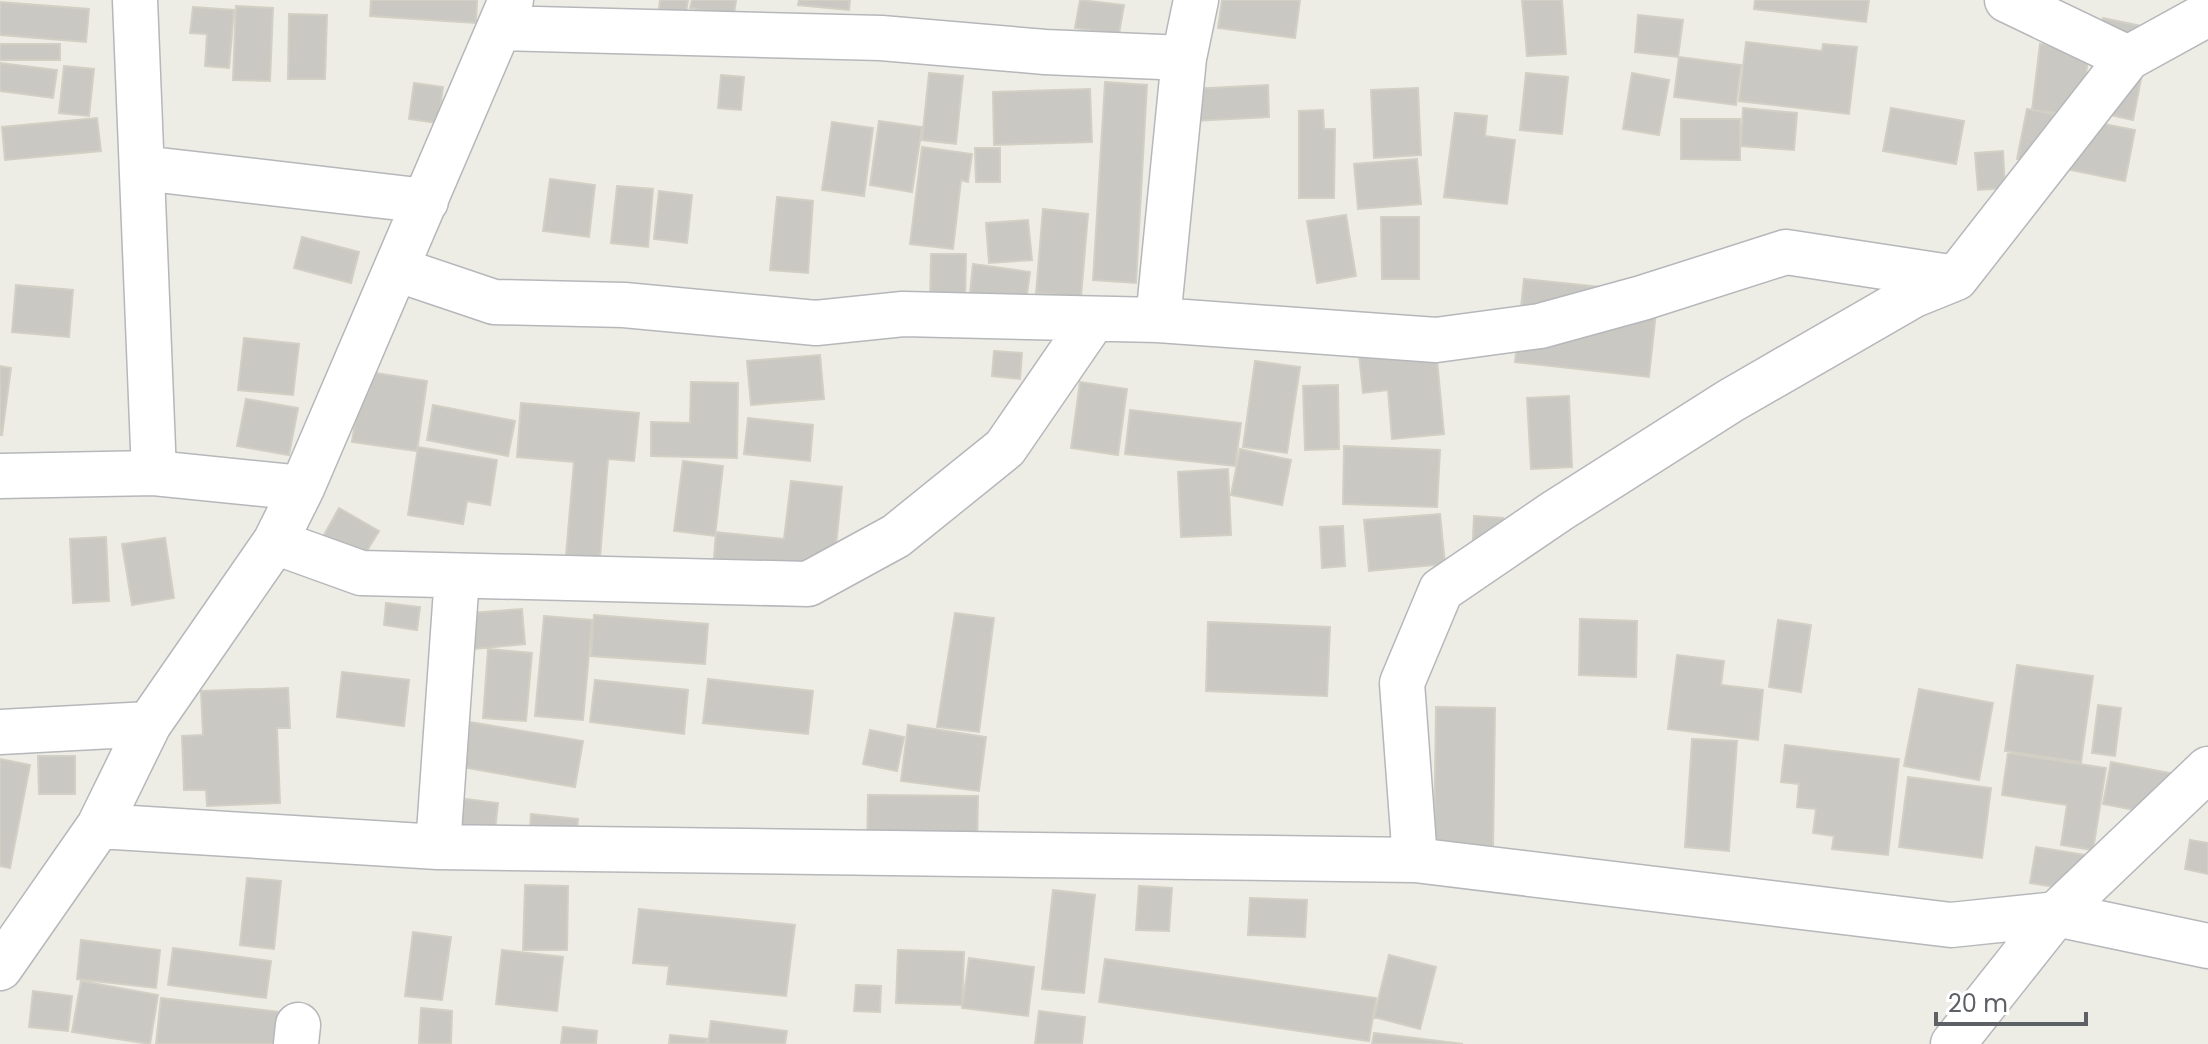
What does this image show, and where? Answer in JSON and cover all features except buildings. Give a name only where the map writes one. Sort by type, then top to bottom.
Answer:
[{"type":"street","points":[[135,0],[154,473]]},
{"type":"street","points":[[1158,320],[1184,58],[1196,0]]},
{"type":"street","points":[[2007,0],[2128,58]]},
{"type":"street","points":[[0,968],[99,826],[149,724],[275,542],[302,488],[505,14],[881,38],[1045,52],[1184,58]]},
{"type":"street","points":[[1415,860],[1402,683],[1441,590],[1557,511],[1730,401],[1914,295],[1956,278],[2128,58],[2208,14]]},
{"type":"street","points":[[142,168],[426,201]]},
{"type":"street","points":[[396,269],[494,302],[624,305],[816,323],[903,314],[1158,320],[1436,340],[1540,326],[1642,298],[1786,252],[1956,278]]},
{"type":"street","points":[[275,542],[361,573],[808,584],[896,536],[1005,448],[1093,320]]},
{"type":"street","points":[[0,476],[154,473],[302,488]]},
{"type":"street","points":[[438,847],[457,576]]},
{"type":"street","points":[[0,732],[149,724]]},
{"type":"street","points":[[1953,1044],[2056,914],[2208,769]]},
{"type":"street","points":[[99,826],[438,847],[1415,860],[1951,925],[2056,914],[2208,946]]}]
